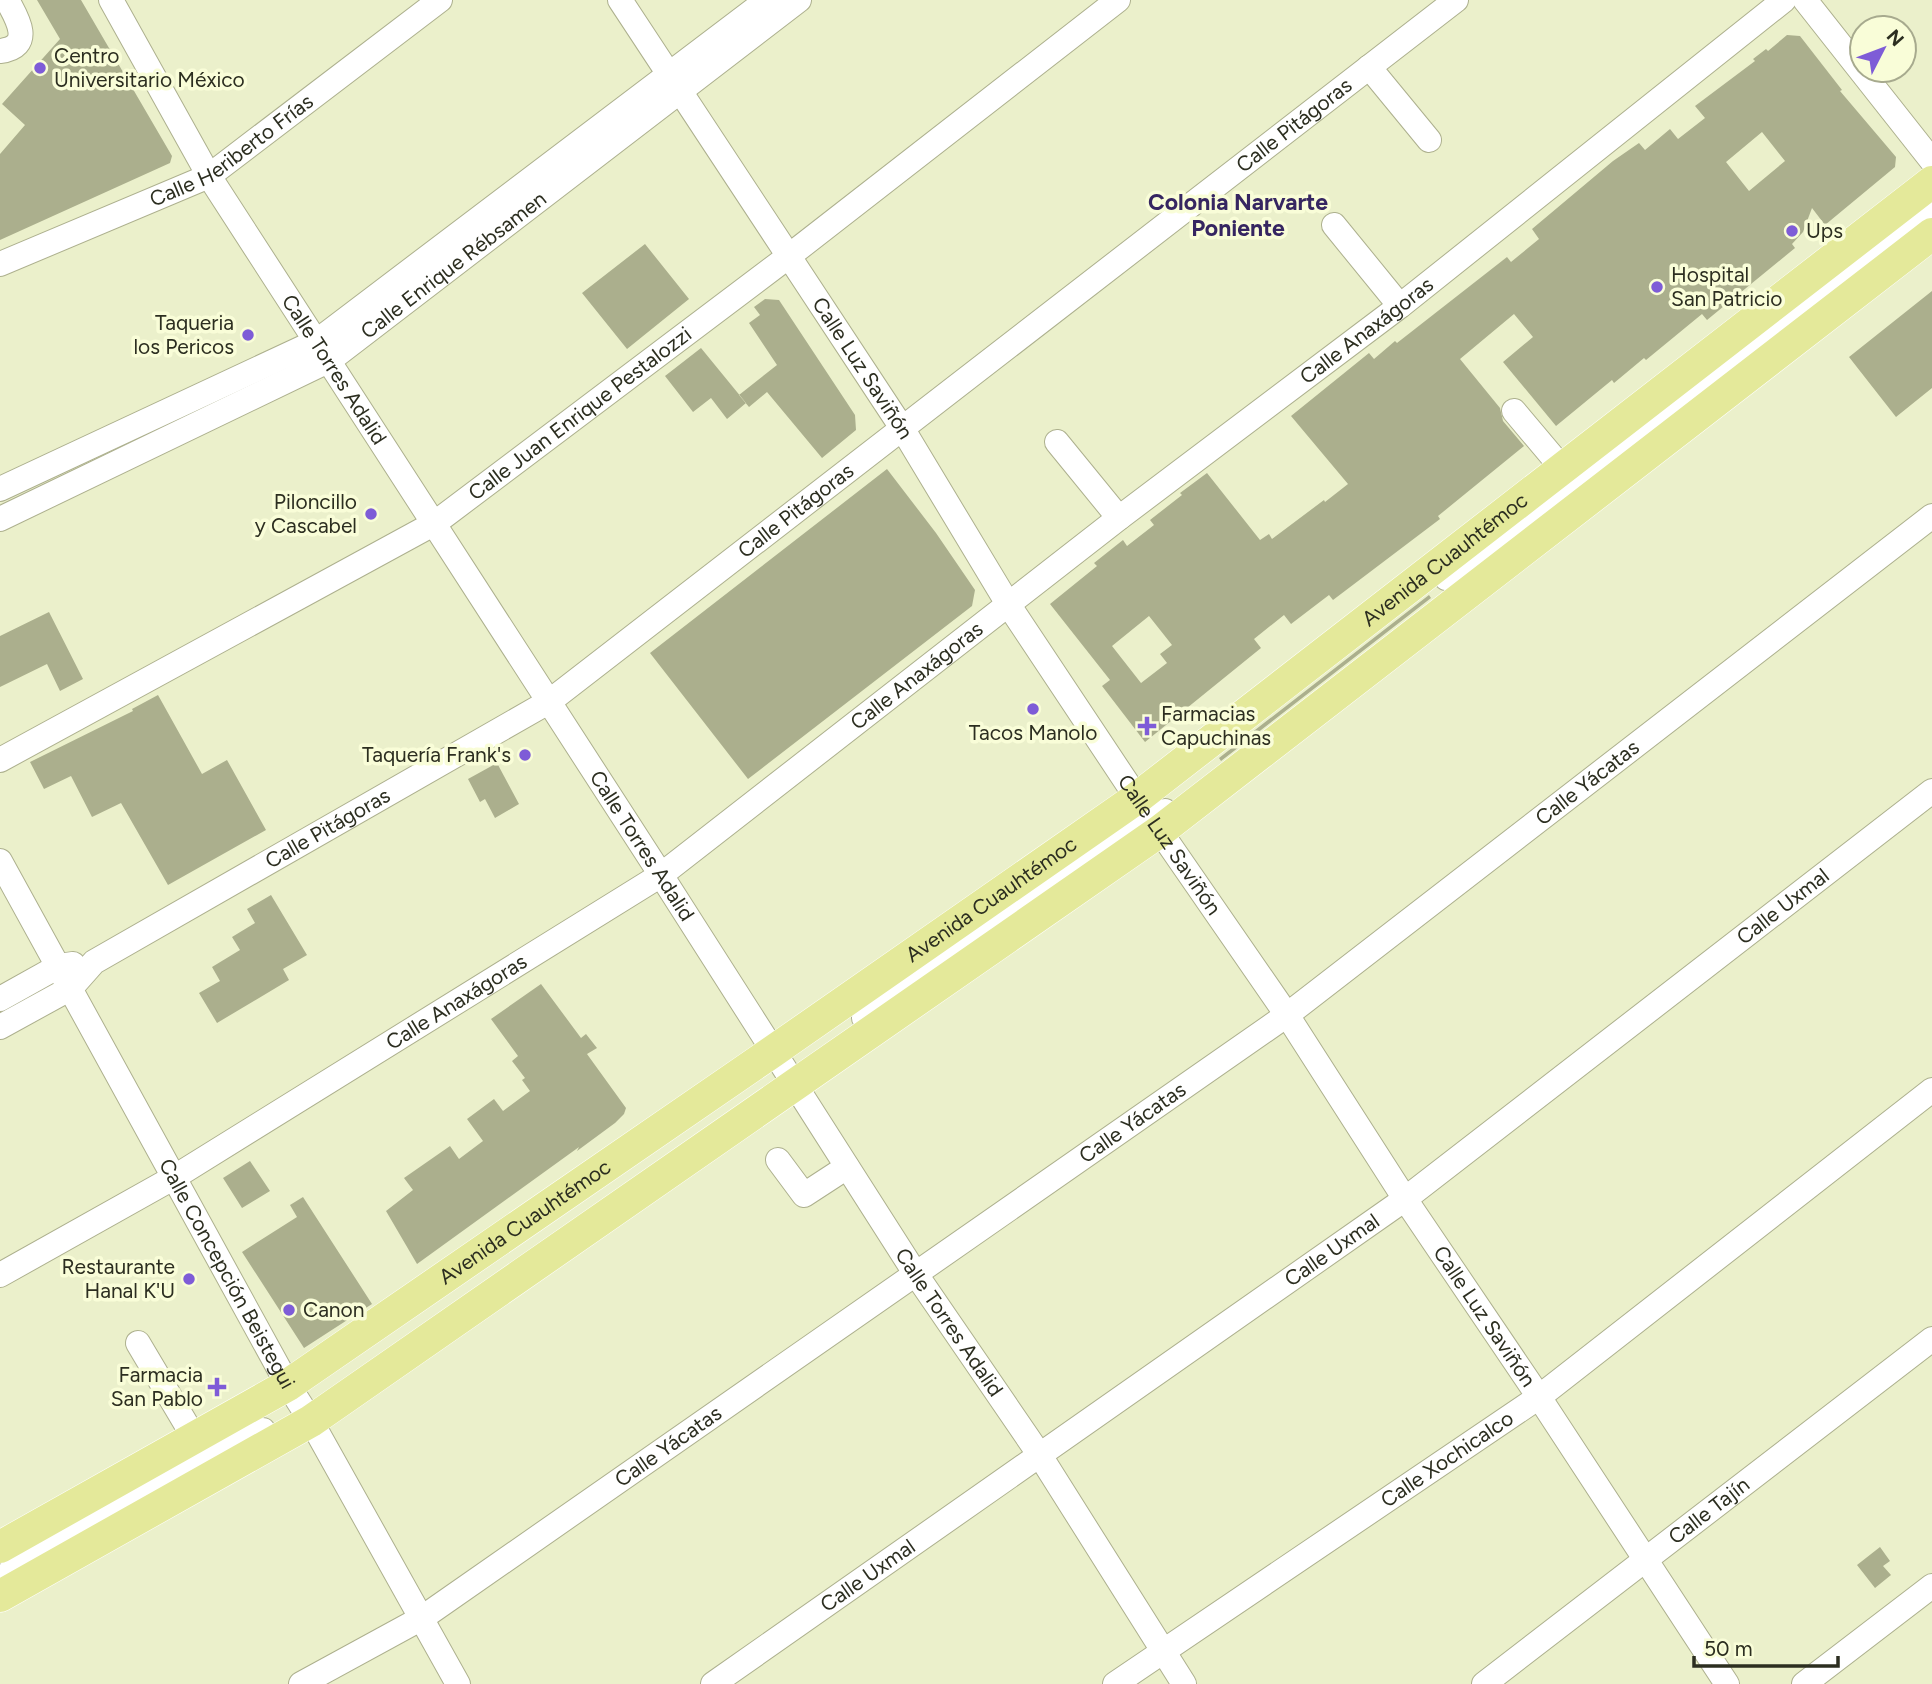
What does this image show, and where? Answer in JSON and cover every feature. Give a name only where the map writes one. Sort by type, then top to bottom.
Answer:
[{"type":"main road","name":"Avenida Cuauhtémoc","points":[[1149,815],[1562,468],[1932,182]]},
{"type":"main road","name":"Avenida Cuauhtémoc","points":[[2,1573],[300,1405],[785,1070],[1149,815],[1932,234]]},
{"type":"main road","name":"Avenida Cuauhtémoc","points":[[2,1573],[195,1439],[300,1405],[785,1070]]},
{"type":"street","points":[[0,51],[15,46],[22,29],[7,0]]},
{"type":"street","name":"Calle Heriberto Frías","points":[[0,264],[209,176],[440,0]]},
{"type":"street","name":"Calle Luz Saviñón","points":[[620,0],[902,428],[1008,604],[1287,1015],[1405,1199],[1539,1397],[1727,1684]]},
{"type":"street","name":"Calle Enrique Rébsamen","points":[[675,84],[767,0]]},
{"type":"street","name":"Calle Enrique Rébsamen","points":[[0,519],[90,475],[323,350],[675,84],[799,0]]},
{"type":"street","name":"Calle Juan Enrique Pestalozzi","points":[[0,760],[435,523],[789,256],[1118,0]]},
{"type":"street","name":"Calle Pitágoras","points":[[0,1027],[71,988],[94,962],[550,701],[1456,0]]},
{"type":"street","name":"Calle Anaxágoras","points":[[0,1275],[173,1178],[661,875],[1119,518],[1400,306],[1784,0]]},
{"type":"street","points":[[1805,0],[1932,160]]},
{"type":"street","name":"Calle Torres Adalid","points":[[118,2],[209,176],[550,701],[915,1273],[1039,1454],[1184,1684]]},
{"type":"street","points":[[1370,67],[1429,140]]},
{"type":"street","points":[[1149,815],[1168,791],[1467,561],[1495,549],[1932,214]]},
{"type":"street","points":[[1334,225],[1400,306]]},
{"type":"street","name":"Calle Enrique Rébsamen","points":[[0,489],[78,453],[323,350]]},
{"type":"street","points":[[1514,411],[1562,468]]},
{"type":"street","points":[[1057,442],[1119,518]]},
{"type":"street","points":[[78,453],[90,475]]},
{"type":"street","name":"Calle Yácatas","points":[[301,1684],[422,1618],[1287,1015],[1932,516]]},
{"type":"street","name":"Calle Uxmal","points":[[713,1684],[1405,1199],[1932,791]]},
{"type":"street","name":"Calle Concepción Beistegui","points":[[0,861],[173,1178],[458,1684]]},
{"type":"street","name":"Calle Pitágoras","points":[[0,999],[59,966],[94,962]]},
{"type":"street","name":"Calle Xochicalco","points":[[1115,1684],[1539,1397],[1932,1090]]},
{"type":"street","points":[[778,1160],[804,1195],[847,1167]]},
{"type":"street","name":"Calle Tajín","points":[[1484,1684],[1932,1339]]},
{"type":"street","points":[[138,1343],[195,1439]]},
{"type":"street","points":[[1804,1684],[1932,1586]]},
{"type":"building","points":[[37,0],[81,0],[172,156],[170,163],[0,240],[0,154],[25,125],[2,104],[60,39]]},
{"type":"building","points":[[1787,35],[1800,36],[1842,90],[1840,91],[1896,157],[1895,167],[1825,225],[1812,208],[1803,232],[1792,244],[1795,248],[1707,320],[1702,314],[1646,360],[1644,358],[1614,383],[1612,380],[1556,426],[1503,362],[1533,337],[1514,314],[1460,359],[1500,408],[1503,421],[1524,446],[1438,516],[1440,519],[1333,600],[1329,595],[1291,624],[1284,615],[1254,639],[1261,648],[1145,742],[1102,686],[1110,680],[1050,604],[1097,566],[1094,563],[1123,540],[1127,546],[1154,525],[1150,520],[1207,473],[1260,540],[1269,534],[1272,539],[1324,500],[1325,502],[1348,484],[1291,416],[1369,353],[1374,359],[1507,257],[1511,262],[1539,239],[1532,229],[1613,161],[1639,143],[1645,150],[1670,129],[1678,139],[1705,118],[1695,106],[1755,61],[1753,59],[1766,49],[1768,51]],"holes":[[[1762,132],[1785,161],[1749,191],[1726,162]],[[1149,616],[1172,645],[1160,654],[1167,663],[1141,683],[1112,646]]]},
{"type":"building","points":[[645,244],[689,299],[627,349],[582,293]]},
{"type":"building","points":[[1932,291],[1932,388],[1896,417],[1849,357]]},
{"type":"building","points":[[765,299],[779,300],[855,415],[856,430],[822,458],[767,392],[749,407],[739,395],[777,365],[749,323],[760,315],[754,307]]},
{"type":"building","points":[[701,348],[746,403],[727,419],[711,398],[693,412],[665,376]]},
{"type":"building","points":[[887,469],[975,590],[972,606],[748,779],[650,653]]},
{"type":"building","points":[[1429,595],[1431,598],[1221,761],[1219,758]]},
{"type":"building","points":[[49,612],[83,679],[60,691],[47,664],[0,687],[0,636]]},
{"type":"building","points":[[158,695],[202,774],[227,760],[266,830],[168,885],[121,803],[92,817],[71,776],[44,789],[30,762],[133,711],[132,709]]},
{"type":"building","points":[[497,763],[519,804],[495,818],[485,799],[480,802],[468,779]]},
{"type":"building","points":[[271,895],[307,955],[283,969],[289,980],[217,1023],[199,993],[220,981],[212,967],[240,950],[232,937],[255,923],[247,909]]},
{"type":"building","points":[[541,984],[581,1038],[586,1034],[597,1048],[587,1054],[626,1108],[624,1114],[577,1151],[579,1147],[417,1264],[386,1211],[413,1190],[404,1178],[450,1146],[459,1159],[483,1141],[467,1119],[494,1099],[503,1111],[530,1091],[522,1080],[525,1078],[512,1061],[518,1056],[491,1019]]},
{"type":"building","points":[[250,1161],[270,1191],[242,1208],[223,1178]]},
{"type":"building","points":[[303,1197],[372,1304],[304,1348],[242,1252],[297,1217],[290,1205]]},
{"type":"building","points":[[1880,1547],[1890,1561],[1883,1566],[1891,1575],[1875,1588],[1857,1565]]},
{"type":"place","name":"Centro Universitario México","points":[[40,68]]},
{"type":"place","name":"Ups","points":[[1792,231]]},
{"type":"place","name":"Hospital San Patricio","points":[[1657,287]]},
{"type":"place","name":"Taqueria los Pericos","points":[[248,335]]},
{"type":"place","name":"Piloncillo y Cascabel","points":[[371,514]]},
{"type":"place","name":"Tacos Manolo","points":[[1033,709]]},
{"type":"place","name":"Farmacias Capuchinas","points":[[1147,726]]},
{"type":"place","name":"Taquería Frank's","points":[[525,755]]},
{"type":"place","name":"Restaurante Hanal K'U","points":[[189,1279]]},
{"type":"place","name":"Canon","points":[[289,1310]]},
{"type":"place","name":"Farmacia San Pablo","points":[[217,1387]]},
{"type":"district","name":"Colonia Narvarte Poniente","points":[[1238,215]]}]
